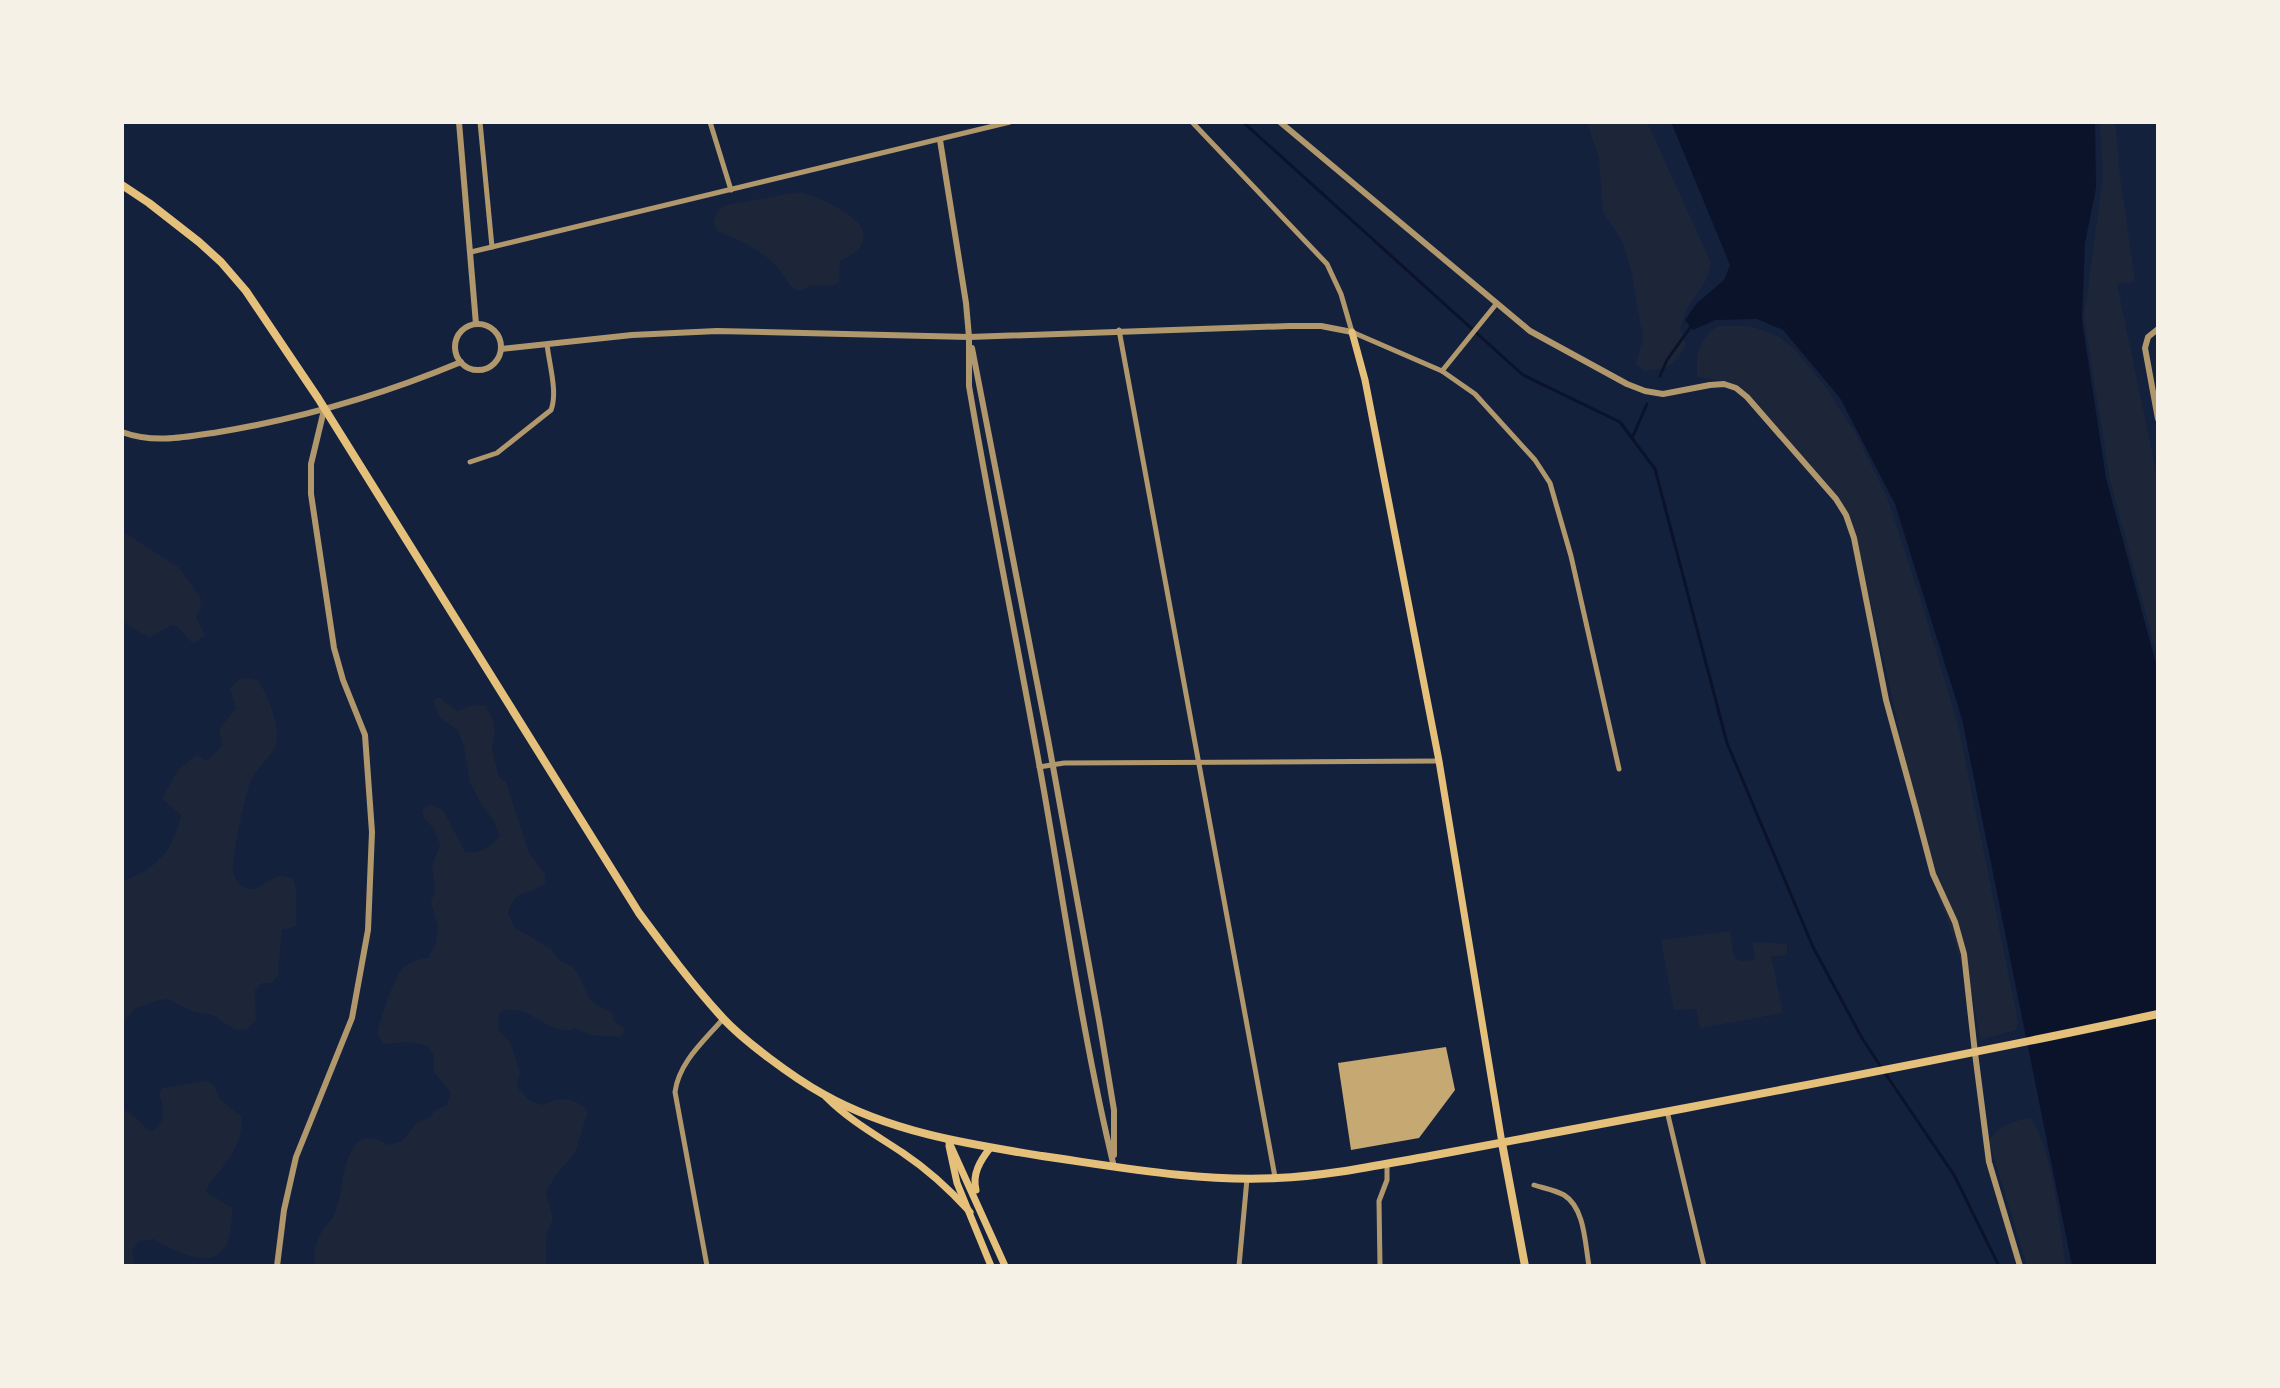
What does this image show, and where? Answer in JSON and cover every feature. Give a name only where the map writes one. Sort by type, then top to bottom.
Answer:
[{"type":"main road","points":[[122,185],[175,222],[221,262],[246,291],[639,913],[723,1019],[821,1093],[857,1125],[914,1162],[970,1212]]},
{"type":"main road","points":[[1352,332],[1368,396],[1439,761],[1525,1266]]},
{"type":"main road","points":[[821,1093],[893,1124],[990,1148],[1202,1177],[1275,1178],[1304,1176],[1502,1143],[1975,1053],[2158,1014]]},
{"type":"main road","points":[[948,1140],[1005,1266]]},
{"type":"main road","points":[[948,1140],[957,1183],[991,1266]]},
{"type":"main road","points":[[981,1208],[975,1184],[976,1173],[990,1148]]},
{"type":"street","points":[[459,122],[476,324]]},
{"type":"street","points":[[480,122],[492,247]]},
{"type":"street","points":[[710,122],[731,190]]},
{"type":"street","points":[[471,252],[1010,122]]},
{"type":"street","points":[[1192,122],[1327,264],[1341,294],[1352,332]]},
{"type":"street","points":[[1280,122],[1530,331],[1618,380],[1645,391],[1663,394],[1724,384],[1736,388],[1836,499],[1854,538],[1886,700],[1933,874],[1955,922],[1964,954],[1989,1162],[2020,1266]]},
{"type":"street","points":[[940,140],[966,303],[969,386],[1098,1098],[1114,1167]]},
{"type":"street","points":[[1442,371],[1497,303]]},
{"type":"street","points":[[476,324],[489,326],[494,331],[501,342],[501,349],[496,361],[485,368],[472,369],[461,362],[455,342],[463,329],[476,324]]},
{"type":"street","points":[[501,349],[632,335],[717,331],[969,337],[1321,326],[1352,332],[1442,371],[1475,394],[1535,460],[1550,483],[1571,556],[1619,769]]},
{"type":"street","points":[[2158,329],[2148,337],[2145,348],[2158,419]]},
{"type":"street","points":[[1119,330],[1275,1178]]},
{"type":"street","points":[[969,337],[1052,764],[1114,1110],[1114,1167]]},
{"type":"street","points":[[470,462],[497,453],[551,410],[553,390],[547,344]]},
{"type":"street","points":[[122,432],[146,438],[177,439],[277,423],[422,378],[461,362]]},
{"type":"street","points":[[277,1266],[284,1210],[296,1157],[352,1018],[368,930],[372,832],[365,735],[334,648],[311,494],[311,464],[324,410]]},
{"type":"street","points":[[1039,767],[1052,764],[1439,761]]},
{"type":"street","points":[[707,1266],[675,1092],[682,1068],[723,1019]]},
{"type":"street","points":[[1667,1111],[1704,1266]]},
{"type":"street","points":[[1380,1266],[1379,1201],[1387,1180],[1387,1163]]},
{"type":"street","points":[[1239,1266],[1247,1179]]},
{"type":"street","points":[[1534,1185],[1563,1194],[1575,1206],[1589,1266]]},
{"type":"shaded area","points":[[1587,122],[1647,122],[1711,263],[1706,280],[1686,310],[1680,329],[1686,345],[1674,363],[1665,368],[1644,371],[1636,364],[1643,338],[1631,269],[1622,241],[1603,212],[1599,158]]},
{"type":"shaded area","points":[[1671,122],[2095,122],[2096,188],[2085,243],[2082,320],[2106,478],[2158,671],[2158,1266],[2072,1266],[1962,719],[1895,504],[1840,398],[1783,330],[1757,319],[1715,320],[1693,330],[1685,320],[1696,304],[1724,280],[1730,265]]},
{"type":"shaded area","points":[[2100,122],[2115,122],[2135,282],[2117,284],[2158,481],[2158,659],[2110,480],[2084,317],[2103,177]]},
{"type":"shaded area","points":[[799,192],[841,209],[859,224],[863,232],[859,248],[840,261],[839,282],[831,286],[812,285],[799,291],[790,286],[768,258],[749,245],[717,231],[713,221],[718,211],[726,205]]},
{"type":"shaded area","points":[[1718,326],[1750,326],[1778,336],[1794,349],[1825,386],[1854,431],[1887,497],[1959,729],[2018,1022],[2016,1030],[1980,1040],[1974,1005],[1924,855],[1899,729],[1849,514],[1806,461],[1731,383],[1697,377],[1700,348],[1706,336]]},
{"type":"shaded area","points":[[122,531],[178,567],[200,597],[201,607],[196,618],[205,635],[193,644],[178,627],[171,625],[149,638],[122,621]]},
{"type":"shaded area","points":[[238,680],[258,680],[274,716],[277,738],[274,749],[248,787],[233,873],[242,886],[253,889],[276,877],[293,878],[296,926],[282,930],[278,975],[272,983],[262,983],[255,990],[256,1020],[246,1030],[235,1030],[215,1016],[192,1011],[168,999],[134,1009],[122,1025],[122,881],[145,871],[168,849],[181,815],[162,799],[178,770],[197,755],[206,761],[222,746],[219,729],[236,708],[230,689]]},
{"type":"shaded area","points":[[438,697],[458,711],[485,705],[493,719],[492,750],[499,777],[506,782],[529,853],[545,874],[545,883],[515,898],[508,913],[514,927],[551,949],[559,961],[574,968],[589,997],[612,1012],[614,1021],[625,1029],[622,1037],[591,1035],[575,1028],[557,1029],[519,1011],[499,1013],[498,1030],[510,1042],[520,1073],[517,1087],[529,1100],[542,1105],[566,1099],[588,1111],[575,1153],[555,1176],[546,1193],[553,1219],[546,1235],[546,1266],[314,1266],[315,1249],[334,1216],[353,1148],[361,1140],[373,1138],[389,1145],[401,1142],[418,1122],[447,1105],[451,1093],[434,1072],[434,1055],[428,1046],[408,1042],[384,1044],[377,1033],[400,972],[410,963],[428,958],[436,944],[438,928],[431,902],[435,891],[432,865],[440,846],[435,830],[424,818],[422,810],[430,804],[443,810],[465,852],[485,849],[500,836],[470,782],[464,746],[457,729],[440,718],[433,701]]},
{"type":"shaded area","points":[[1730,931],[1734,958],[1741,961],[1755,960],[1752,942],[1787,944],[1787,955],[1771,956],[1783,1013],[1700,1028],[1696,1009],[1674,1010],[1661,940]]},
{"type":"shaded area","points":[[206,1081],[215,1086],[219,1099],[241,1116],[237,1145],[206,1192],[232,1208],[227,1243],[221,1252],[206,1258],[187,1255],[154,1239],[139,1241],[132,1251],[134,1266],[122,1266],[122,1101],[125,1110],[150,1132],[161,1120],[163,1111],[159,1094],[162,1088]]},
{"type":"shaded area","points":[[2031,1118],[2051,1170],[2066,1266],[2027,1266],[1989,1141],[2007,1125]]},
{"type":"building","points":[[1446,1047],[1455,1090],[1419,1138],[1351,1150],[1338,1063]]},
{"type":"waterway","points":[[1243,122],[1523,375],[1620,422],[1655,469],[1727,743],[1813,947],[1881,1067]]},
{"type":"waterway","points":[[1660,376],[1667,360],[1692,325]]},
{"type":"waterway","points":[[1632,438],[1647,404]]},
{"type":"waterway","points":[[1885,1073],[1954,1175],[1999,1266]]}]
